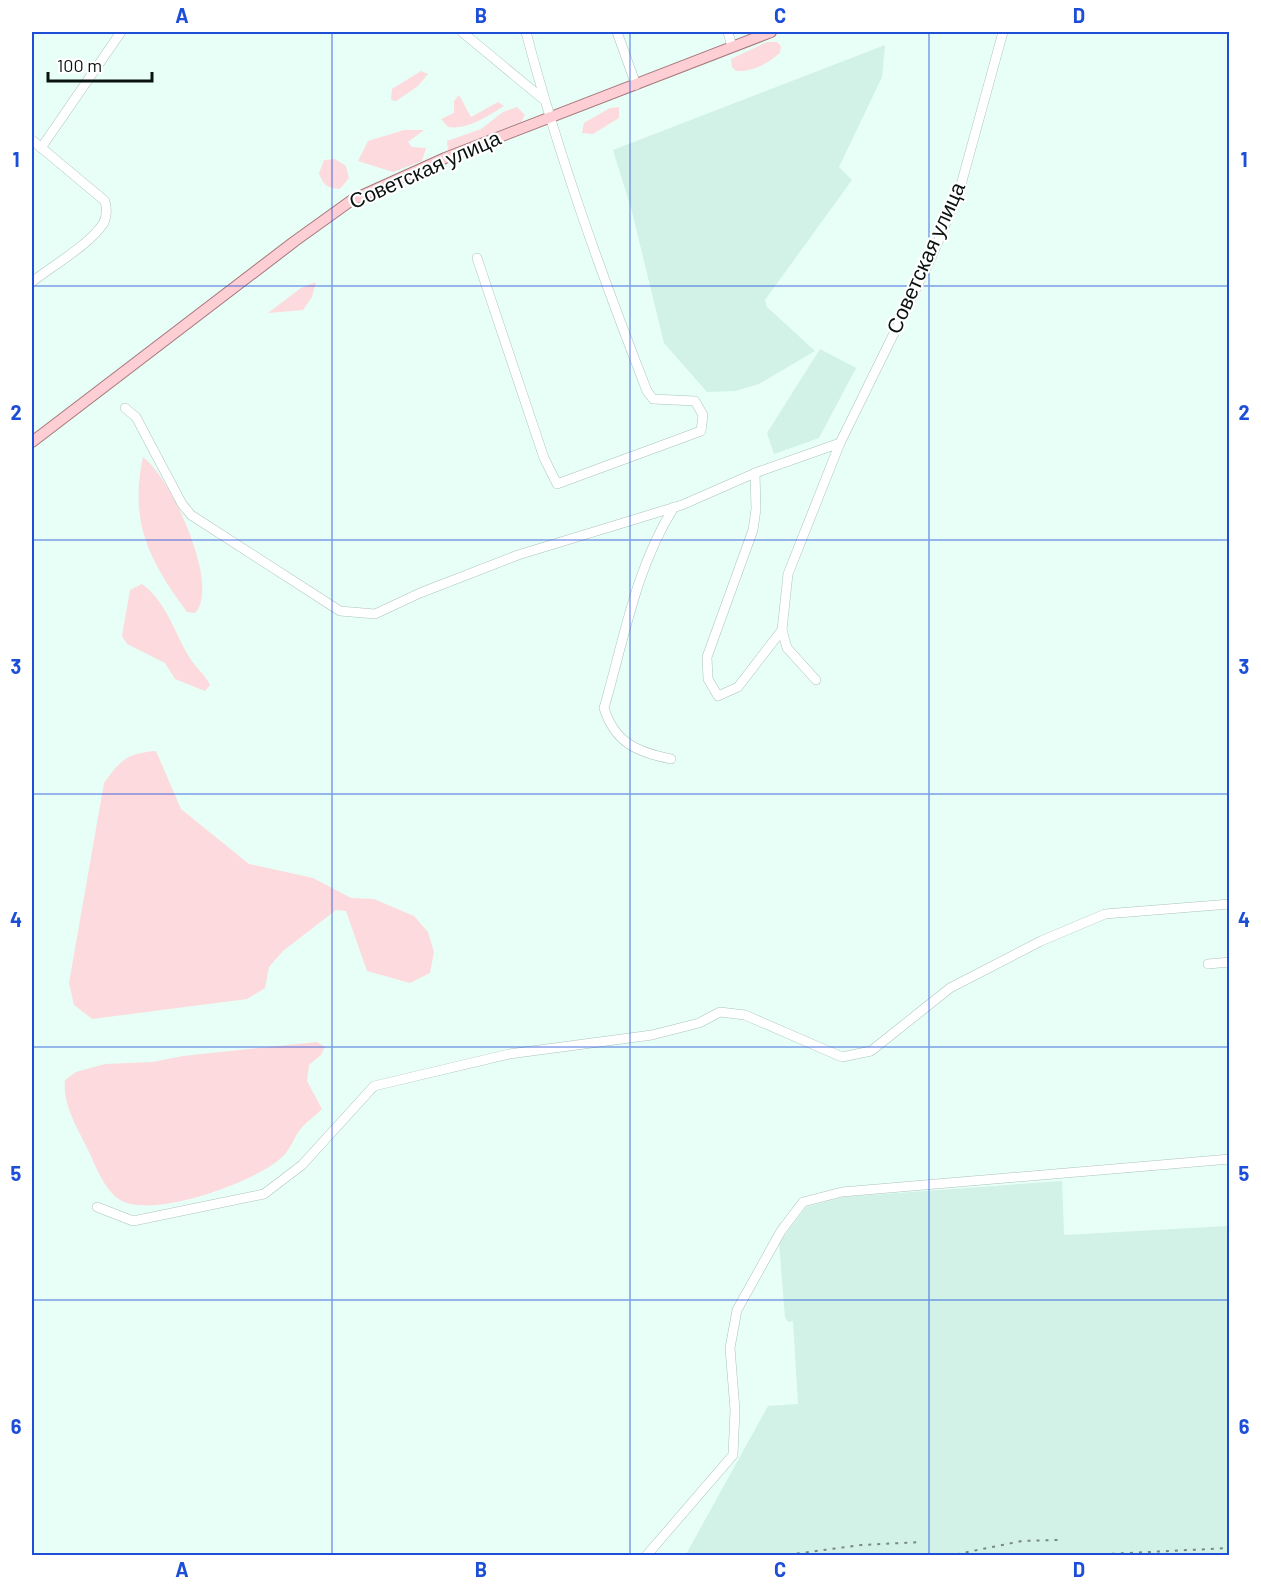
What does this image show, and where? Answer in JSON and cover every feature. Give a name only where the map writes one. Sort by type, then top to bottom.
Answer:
[{"type":"main road","name":"Советская улица","points":[[32,442],[352,200],[445,158],[771,32]]},
{"type":"street","points":[[41,148],[121,32]]},
{"type":"street","points":[[462,32],[544,99]]},
{"type":"street","points":[[477,258],[544,458],[556,484],[701,431],[703,415],[695,401],[653,399],[647,391],[584,226],[544,99],[526,32]]},
{"type":"street","points":[[617,32],[636,85]]},
{"type":"street","points":[[728,32],[732,47]]},
{"type":"street","name":"Советская улица","points":[[782,630],[788,574],[840,443],[931,258],[959,192],[1004,32]]},
{"type":"street","points":[[32,140],[105,201],[107,211],[103,224],[88,239],[32,282]]},
{"type":"street","points":[[125,408],[136,417],[182,504],[191,515],[340,611],[375,614],[420,593],[518,555],[674,507],[755,473],[840,443]]},
{"type":"street","points":[[755,473],[756,509],[753,530],[707,657],[708,679],[718,696],[738,687],[782,630]]},
{"type":"street","points":[[671,759],[635,749],[610,729],[604,708],[641,575],[655,537],[674,507]]},
{"type":"street","points":[[782,630],[787,648],[816,680]]},
{"type":"street","points":[[97,1207],[133,1221],[264,1194],[302,1164],[374,1086],[509,1054],[652,1035],[699,1023],[720,1012],[745,1015],[842,1057],[871,1051],[950,988],[1041,941],[1105,914],[1230,904]]},
{"type":"street","points":[[1208,964],[1230,962]]},
{"type":"street","points":[[646,1556],[733,1455],[735,1410],[730,1348],[737,1310],[781,1231],[803,1202],[842,1192],[1230,1159]]},
{"type":"shaded area","points":[[767,42],[777,42],[781,46],[780,53],[754,69],[736,71],[732,67],[731,59]]},
{"type":"shaded area","points":[[885,45],[882,77],[839,167],[852,180],[765,300],[767,307],[815,351],[759,384],[735,391],[707,392],[664,343],[631,208],[613,150]]},
{"type":"shaded area","points":[[421,71],[428,74],[418,86],[396,101],[391,100],[392,89]]},
{"type":"shaded area","points":[[459,95],[471,117],[498,102],[504,106],[470,124],[448,127],[441,119],[454,113],[454,101]]},
{"type":"shaded area","points":[[517,107],[525,115],[521,122],[448,151],[447,141],[481,129],[503,112]]},
{"type":"shaded area","points":[[619,107],[619,118],[593,134],[582,133],[584,123],[610,108]]},
{"type":"shaded area","points":[[404,130],[424,130],[408,142],[412,147],[426,148],[422,161],[393,172],[358,161],[368,141]]},
{"type":"shaded area","points":[[335,159],[346,166],[349,178],[340,189],[326,185],[319,173],[324,160]]},
{"type":"shaded area","points":[[316,282],[312,297],[303,310],[268,313],[301,288]]},
{"type":"shaded area","points":[[820,349],[856,368],[819,438],[774,454],[767,433]]},
{"type":"shaded area","points":[[143,457],[167,486],[179,508],[197,557],[202,580],[201,599],[195,613],[187,612],[162,575],[146,539],[139,501],[139,480]]},
{"type":"shaded area","points":[[142,584],[157,598],[188,655],[208,681],[210,685],[205,691],[175,679],[165,663],[127,644],[122,636],[130,590]]},
{"type":"shaded area","points":[[156,751],[181,809],[249,864],[313,878],[351,898],[374,899],[414,916],[428,932],[434,952],[430,973],[410,983],[367,971],[346,911],[336,910],[283,951],[269,967],[265,988],[247,999],[92,1019],[74,1005],[69,983],[104,783],[125,759]]},
{"type":"shaded area","points":[[317,1042],[325,1047],[321,1055],[309,1065],[307,1081],[322,1109],[301,1128],[284,1155],[268,1167],[228,1187],[180,1201],[158,1205],[138,1205],[117,1198],[100,1175],[66,1099],[65,1080],[76,1072],[105,1064],[152,1062],[183,1056]]},
{"type":"shaded area","points":[[1062,1181],[1064,1235],[1229,1226],[1229,1555],[685,1556],[768,1406],[798,1404],[793,1321],[788,1322],[785,1317],[779,1243],[806,1207],[843,1197]]},
{"type":"railway","points":[[948,1556],[1022,1541],[1059,1540]]},
{"type":"railway","points":[[779,1556],[861,1545],[922,1542]]},
{"type":"railway","points":[[1067,1556],[1230,1548]]}]
